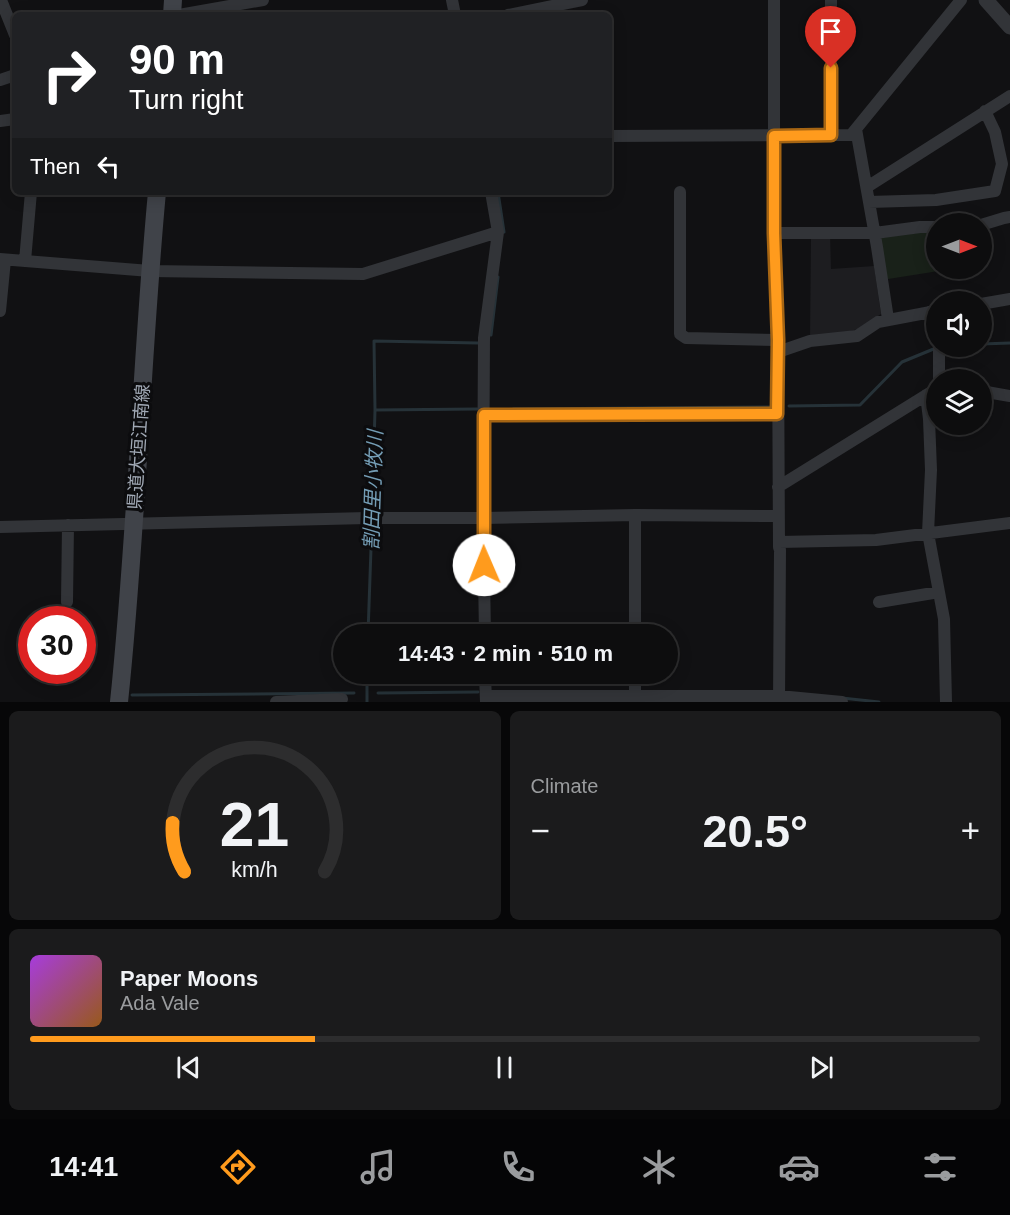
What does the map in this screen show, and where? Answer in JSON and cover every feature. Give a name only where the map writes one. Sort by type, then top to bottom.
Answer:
[{"type":"main road","name":"県道大垣江南線","points":[[119,702],[135,523],[157,195]]},
{"type":"street","points":[[1,0],[12,28]]},
{"type":"street","points":[[195,12],[263,0]]},
{"type":"street","points":[[538,12],[568,9],[582,0]]},
{"type":"street","points":[[774,0],[774,233],[778,346],[780,550],[779,699]]},
{"type":"street","points":[[831,0],[831,135]]},
{"type":"street","points":[[612,136],[851,135],[961,0]]},
{"type":"street","points":[[986,0],[1007,19]]},
{"type":"street","points":[[867,187],[1010,96]]},
{"type":"street","points":[[869,202],[936,200],[995,191],[1002,164],[995,132],[985,111]]},
{"type":"street","points":[[856,129],[888,319]]},
{"type":"street","points":[[680,192],[680,334],[686,338],[778,346],[857,336],[878,322],[926,312]]},
{"type":"street","points":[[25,261],[31,195]]},
{"type":"street","points":[[485,624],[484,338],[498,232],[492,195]]},
{"type":"street","points":[[992,222],[1010,217]]},
{"type":"street","points":[[774,233],[875,233],[926,227]]},
{"type":"street","points":[[0,311],[2,260],[150,271],[363,274],[498,232]]},
{"type":"street","points":[[992,302],[1010,299]]},
{"type":"street","points":[[992,393],[1010,396]]},
{"type":"street","points":[[778,487],[926,395]]},
{"type":"street","points":[[484,415],[777,414]]},
{"type":"street","points":[[930,435],[931,470],[928,533],[944,619],[946,702]]},
{"type":"street","points":[[635,515],[635,624]]},
{"type":"street","points":[[0,527],[372,518],[778,516]]},
{"type":"street","points":[[779,542],[876,540],[1010,523]]},
{"type":"street","points":[[67,602],[68,525]]},
{"type":"street","points":[[879,602],[939,592]]},
{"type":"street","points":[[485,684],[486,699],[635,695],[842,702]]},
{"type":"street","points":[[635,684],[635,695]]},
{"type":"street","points":[[276,702],[342,699]]},
{"type":"shaded area","points":[[926,229],[926,273],[882,280],[875,233]]},
{"type":"shaded area","points":[[830,233],[831,269],[874,266],[881,314],[858,329],[810,341],[811,239]]},
{"type":"waterway","points":[[498,195],[504,232]]},
{"type":"waterway","points":[[491,335],[498,277]]},
{"type":"waterway","points":[[375,410],[374,341],[478,343]]},
{"type":"waterway","name":"割田里小牧川","points":[[992,344],[1010,343]]},
{"type":"waterway","name":"割田里小牧川","points":[[789,406],[860,405],[902,362],[926,352]]},
{"type":"waterway","name":"割田里小牧川","points":[[513,409],[772,407]]},
{"type":"waterway","name":"割田里小牧川","points":[[372,514],[375,410],[477,409]]},
{"type":"waterway","name":"割田里小牧川","points":[[368,624],[372,520]]},
{"type":"waterway","name":"割田里小牧川","points":[[367,684],[367,702]]},
{"type":"waterway","points":[[378,693],[478,692]]},
{"type":"waterway","points":[[132,695],[354,693]]},
{"type":"waterway","points":[[842,698],[879,702]]},
{"type":"route","points":[[484,565],[484,415],[777,414],[774,136],[831,135],[831,68]]}]
